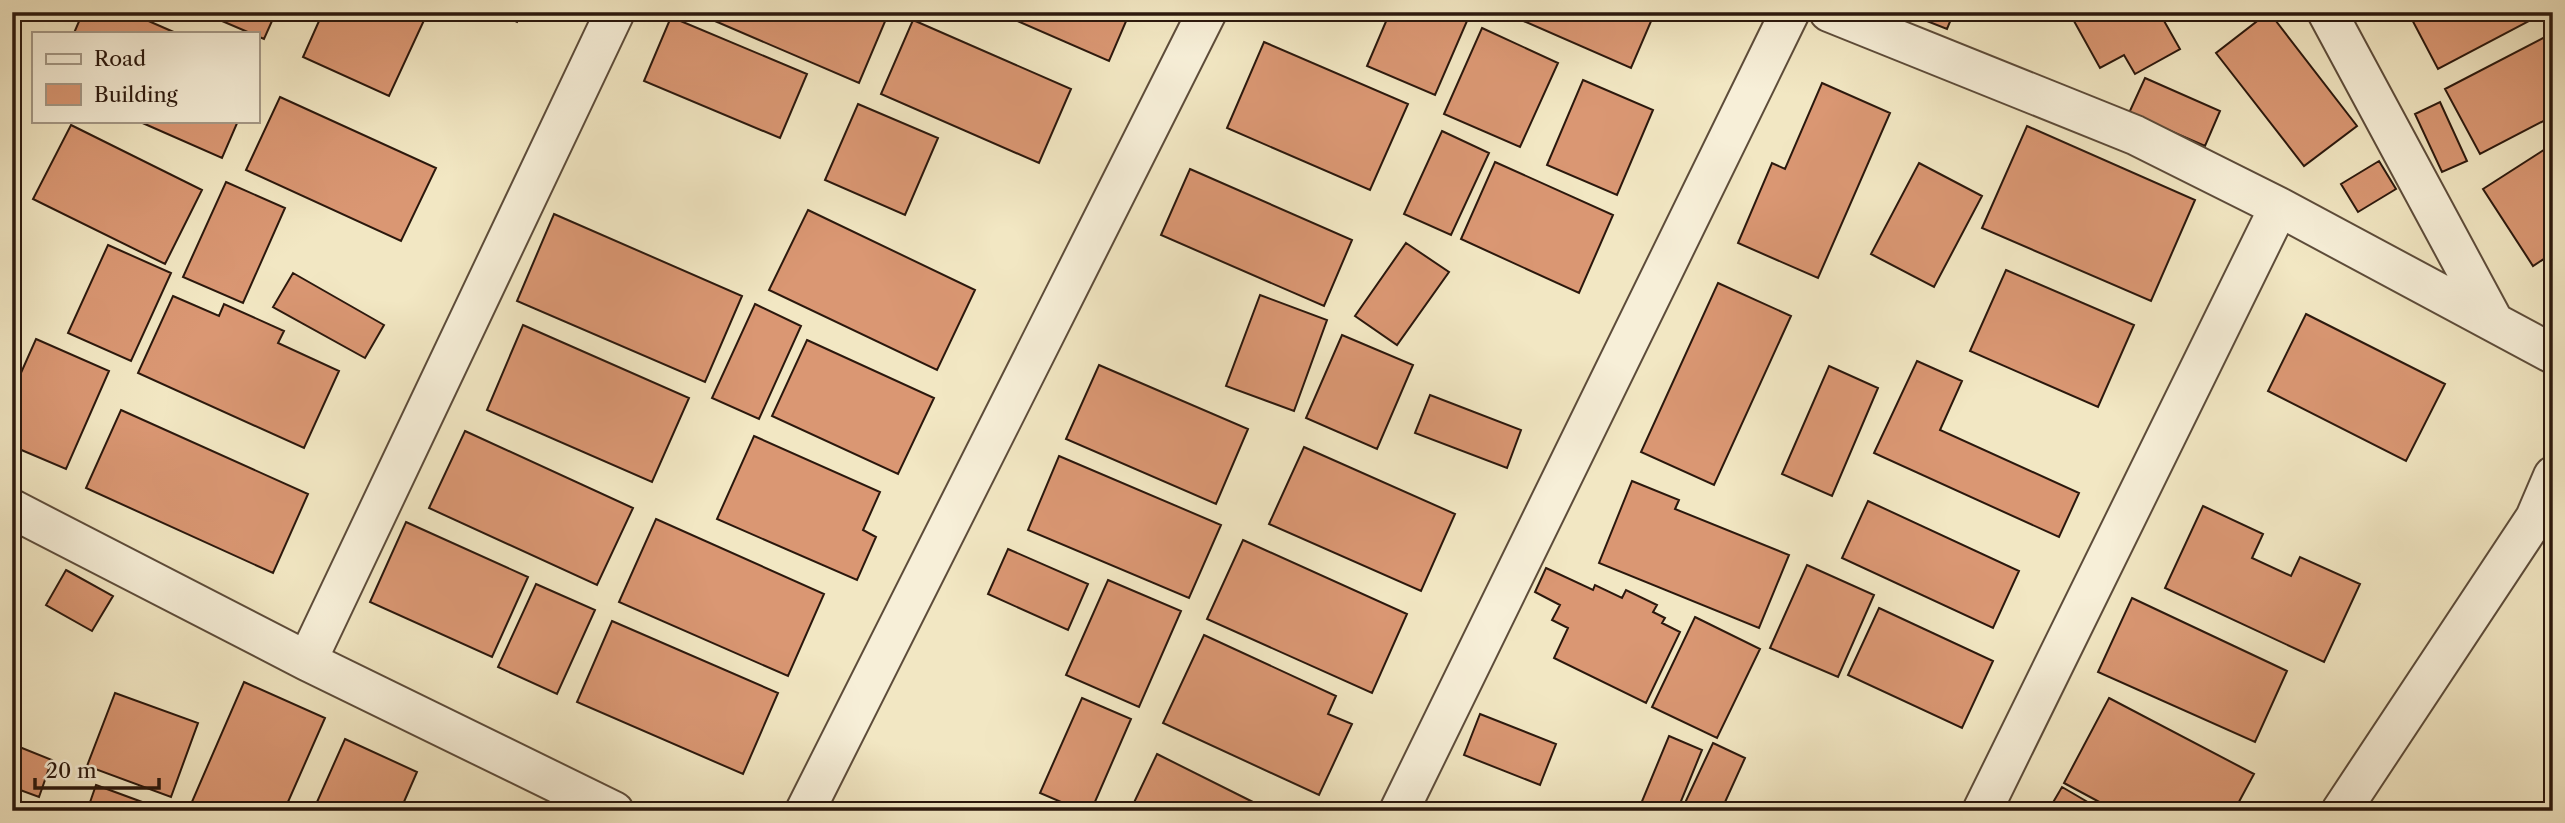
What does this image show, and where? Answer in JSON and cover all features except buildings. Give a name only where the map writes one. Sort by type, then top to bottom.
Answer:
[{"type":"street","points":[[307,661],[615,12]]},
{"type":"street","points":[[806,811],[1207,12]]},
{"type":"street","points":[[1399,811],[1790,12]]},
{"type":"street","points":[[1829,12],[2135,135],[2279,207],[2553,354]]},
{"type":"street","points":[[2327,12],[2494,322]]},
{"type":"street","points":[[1982,811],[2279,207]]},
{"type":"street","points":[[2342,811],[2544,518],[2553,476]]},
{"type":"street","points":[[12,509],[307,661],[614,811]]}]
